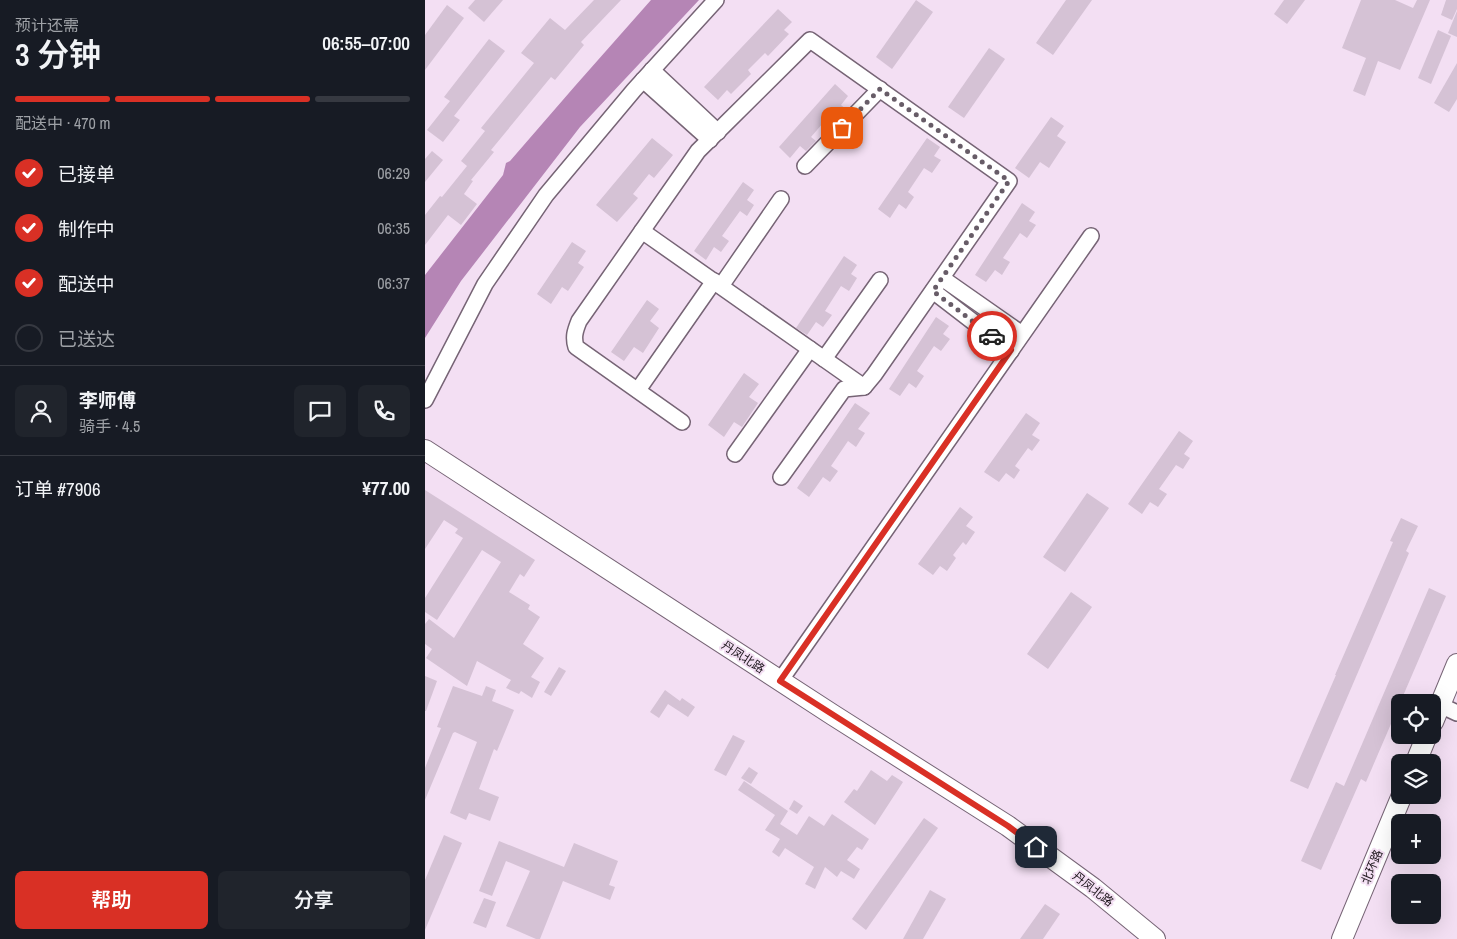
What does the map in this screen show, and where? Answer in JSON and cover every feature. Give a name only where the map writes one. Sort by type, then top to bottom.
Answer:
[{"type":"main road","name":"丹凤北路","points":[[425,450],[780,681],[1008,826],[1093,888],[1155,939]]},
{"type":"main road","points":[[1443,713],[1457,664]]},
{"type":"main road","name":"北环路","points":[[1342,939],[1398,804]]},
{"type":"street","points":[[425,400],[485,284],[546,195],[647,75],[716,0]]},
{"type":"street","points":[[683,422],[577,347],[574,338],[575,330],[579,321],[698,151],[810,40],[1009,181],[874,375],[864,387],[844,389],[781,477]]},
{"type":"street","points":[[647,75],[714,136]]},
{"type":"street","points":[[805,166],[880,89]]},
{"type":"street","points":[[638,390],[781,199]]},
{"type":"street","points":[[642,231],[864,387]]},
{"type":"street","points":[[780,681],[1091,236]]},
{"type":"street","points":[[942,278],[1023,334]]},
{"type":"street","points":[[824,359],[880,280]]},
{"type":"street","points":[[933,291],[1011,350]]},
{"type":"street","points":[[735,454],[810,349]]},
{"type":"shaded area","points":[[651,0],[699,0],[580,127],[461,281],[425,338],[425,275],[503,175],[506,163],[510,161]]},
{"type":"building","points":[[475,0],[503,0],[484,22],[468,8]]},
{"type":"building","points":[[594,0],[621,0],[581,42],[584,45],[555,80],[551,77],[491,150],[494,152],[471,180],[473,181],[464,194],[477,204],[461,225],[448,215],[425,245],[425,215],[467,166],[461,161],[485,131],[481,128],[534,63],[521,53],[550,18],[565,30]]},
{"type":"building","points":[[916,0],[933,12],[892,69],[876,57]]},
{"type":"building","points":[[1066,0],[1092,0],[1053,55],[1036,43]]},
{"type":"building","points":[[1284,0],[1305,0],[1287,24],[1274,14]]},
{"type":"building","points":[[1361,0],[1395,0],[1413,8],[1417,0],[1430,0],[1400,70],[1378,61],[1365,96],[1353,91],[1366,58],[1342,48]]},
{"type":"building","points":[[1446,0],[1457,0],[1457,9],[1452,20],[1441,15]]},
{"type":"building","points":[[447,5],[464,18],[425,70],[425,35]]},
{"type":"building","points":[[778,9],[792,22],[784,30],[789,34],[768,56],[765,53],[748,70],[751,74],[731,94],[727,90],[718,100],[704,87]]},
{"type":"building","points":[[1457,11],[1457,37],[1448,33]]},
{"type":"building","points":[[1438,30],[1451,36],[1431,84],[1418,78]]},
{"type":"building","points":[[489,39],[505,51],[454,116],[460,120],[443,142],[427,130],[450,101],[444,97]]},
{"type":"building","points":[[989,48],[1005,59],[964,118],[948,107]]},
{"type":"building","points":[[1457,63],[1457,99],[1449,112],[1434,103]]},
{"type":"building","points":[[835,84],[848,96],[841,105],[847,110],[835,122],[829,116],[811,137],[816,141],[806,151],[800,146],[790,158],[779,147]]},
{"type":"building","points":[[1051,117],[1064,126],[1057,136],[1066,142],[1049,168],[1040,162],[1029,178],[1015,168]]},
{"type":"building","points":[[652,138],[673,155],[654,178],[649,174],[633,194],[638,198],[617,222],[596,205]]},
{"type":"building","points":[[927,138],[940,147],[934,156],[941,160],[932,173],[924,168],[908,192],[914,197],[906,209],[899,204],[890,218],[878,209]]},
{"type":"building","points":[[432,151],[443,160],[425,182],[425,159]]},
{"type":"building","points":[[743,182],[754,190],[747,200],[754,205],[747,216],[740,211],[722,236],[729,241],[721,252],[714,247],[706,260],[694,251]]},
{"type":"building","points":[[1022,203],[1035,212],[1029,221],[1036,225],[1027,238],[1020,233],[1003,258],[1010,262],[1002,275],[995,270],[986,282],[975,275]]},
{"type":"building","points":[[572,242],[586,251],[578,263],[584,267],[568,291],[562,287],[551,304],[537,294]]},
{"type":"building","points":[[844,256],[857,265],[851,274],[857,278],[849,291],[841,286],[825,311],[832,315],[823,327],[816,322],[807,335],[796,328]]},
{"type":"building","points":[[647,300],[659,309],[650,321],[659,328],[643,353],[634,347],[624,361],[611,352]]},
{"type":"building","points":[[936,317],[949,326],[943,334],[950,339],[941,351],[934,346],[917,371],[924,376],[916,388],[909,383],[900,396],[889,389]]},
{"type":"building","points":[[744,373],[759,384],[749,397],[758,403],[742,427],[734,422],[724,437],[708,425]]},
{"type":"building","points":[[855,403],[870,413],[858,429],[865,433],[856,447],[848,441],[831,466],[838,471],[830,482],[823,477],[809,497],[797,488]]},
{"type":"building","points":[[1026,413],[1040,423],[1032,435],[1040,440],[1032,451],[1028,448],[1015,466],[1020,470],[1014,479],[1006,473],[999,482],[984,472]]},
{"type":"building","points":[[1179,431],[1193,441],[1184,454],[1190,458],[1183,469],[1176,465],[1159,489],[1167,494],[1158,507],[1150,502],[1142,514],[1128,504]]},
{"type":"building","points":[[425,490],[535,560],[524,577],[520,574],[509,592],[530,605],[528,609],[540,617],[523,644],[544,658],[531,677],[540,682],[532,698],[521,691],[519,694],[506,688],[511,680],[477,661],[467,686],[426,658],[432,649],[425,644],[425,624],[429,619],[454,638],[501,562],[482,550],[437,620],[425,612],[425,598],[463,538],[455,533],[458,529],[444,520],[425,549]]},
{"type":"building","points":[[1087,493],[1109,508],[1065,572],[1043,557]]},
{"type":"building","points":[[960,507],[973,517],[966,526],[975,532],[966,545],[963,542],[953,555],[956,558],[947,571],[940,566],[933,575],[918,564]]},
{"type":"building","points":[[1401,518],[1418,526],[1406,551],[1409,553],[1308,789],[1290,781],[1393,542],[1390,541]]},
{"type":"building","points":[[1429,588],[1446,596],[1404,694],[1391,694],[1391,724],[1366,782],[1361,779],[1321,870],[1301,861],[1336,782],[1344,786]]},
{"type":"building","points":[[1071,592],[1092,607],[1048,669],[1027,654]]},
{"type":"building","points":[[559,667],[566,671],[551,696],[544,692]]},
{"type":"building","points":[[425,676],[437,681],[426,711],[425,711]]},
{"type":"building","points":[[453,686],[482,696],[486,686],[496,690],[492,701],[514,710],[497,751],[494,749],[479,789],[499,797],[490,821],[469,813],[466,820],[450,813],[477,742],[455,732],[425,800],[425,768],[441,728],[437,727]]},
{"type":"building","points":[[665,690],[680,701],[682,698],[695,707],[688,717],[668,704],[659,718],[650,712]]},
{"type":"building","points":[[733,735],[745,741],[726,776],[714,770]]},
{"type":"building","points":[[749,767],[758,773],[751,784],[741,778]]},
{"type":"building","points":[[871,770],[887,781],[892,775],[903,782],[875,825],[844,802],[854,789],[857,791]]},
{"type":"building","points":[[744,781],[788,811],[780,824],[797,835],[809,816],[824,826],[832,814],[869,839],[862,850],[857,847],[847,860],[860,869],[854,879],[841,871],[837,877],[825,867],[815,889],[805,884],[814,867],[785,848],[779,857],[772,852],[780,839],[765,830],[775,815],[738,790]]},
{"type":"building","points":[[794,800],[803,806],[797,814],[789,809]]},
{"type":"building","points":[[924,818],[938,828],[866,930],[852,919]]},
{"type":"building","points":[[444,835],[462,843],[425,930],[425,880]]},
{"type":"building","points":[[499,841],[564,867],[574,843],[618,861],[609,885],[615,887],[610,900],[563,881],[540,939],[506,926],[530,871],[506,861],[492,896],[479,891]]},
{"type":"building","points":[[930,890],[946,899],[923,939],[903,939]]},
{"type":"building","points":[[484,898],[496,902],[486,928],[473,923]]},
{"type":"building","points":[[1045,904],[1060,914],[1043,939],[1020,939]]},
{"type":"way so far","points":[[842,128],[880,89],[1009,181],[933,291],[992,336]]},
{"type":"route","points":[[992,336],[1011,350],[780,681],[1008,826],[1036,847]]}]
